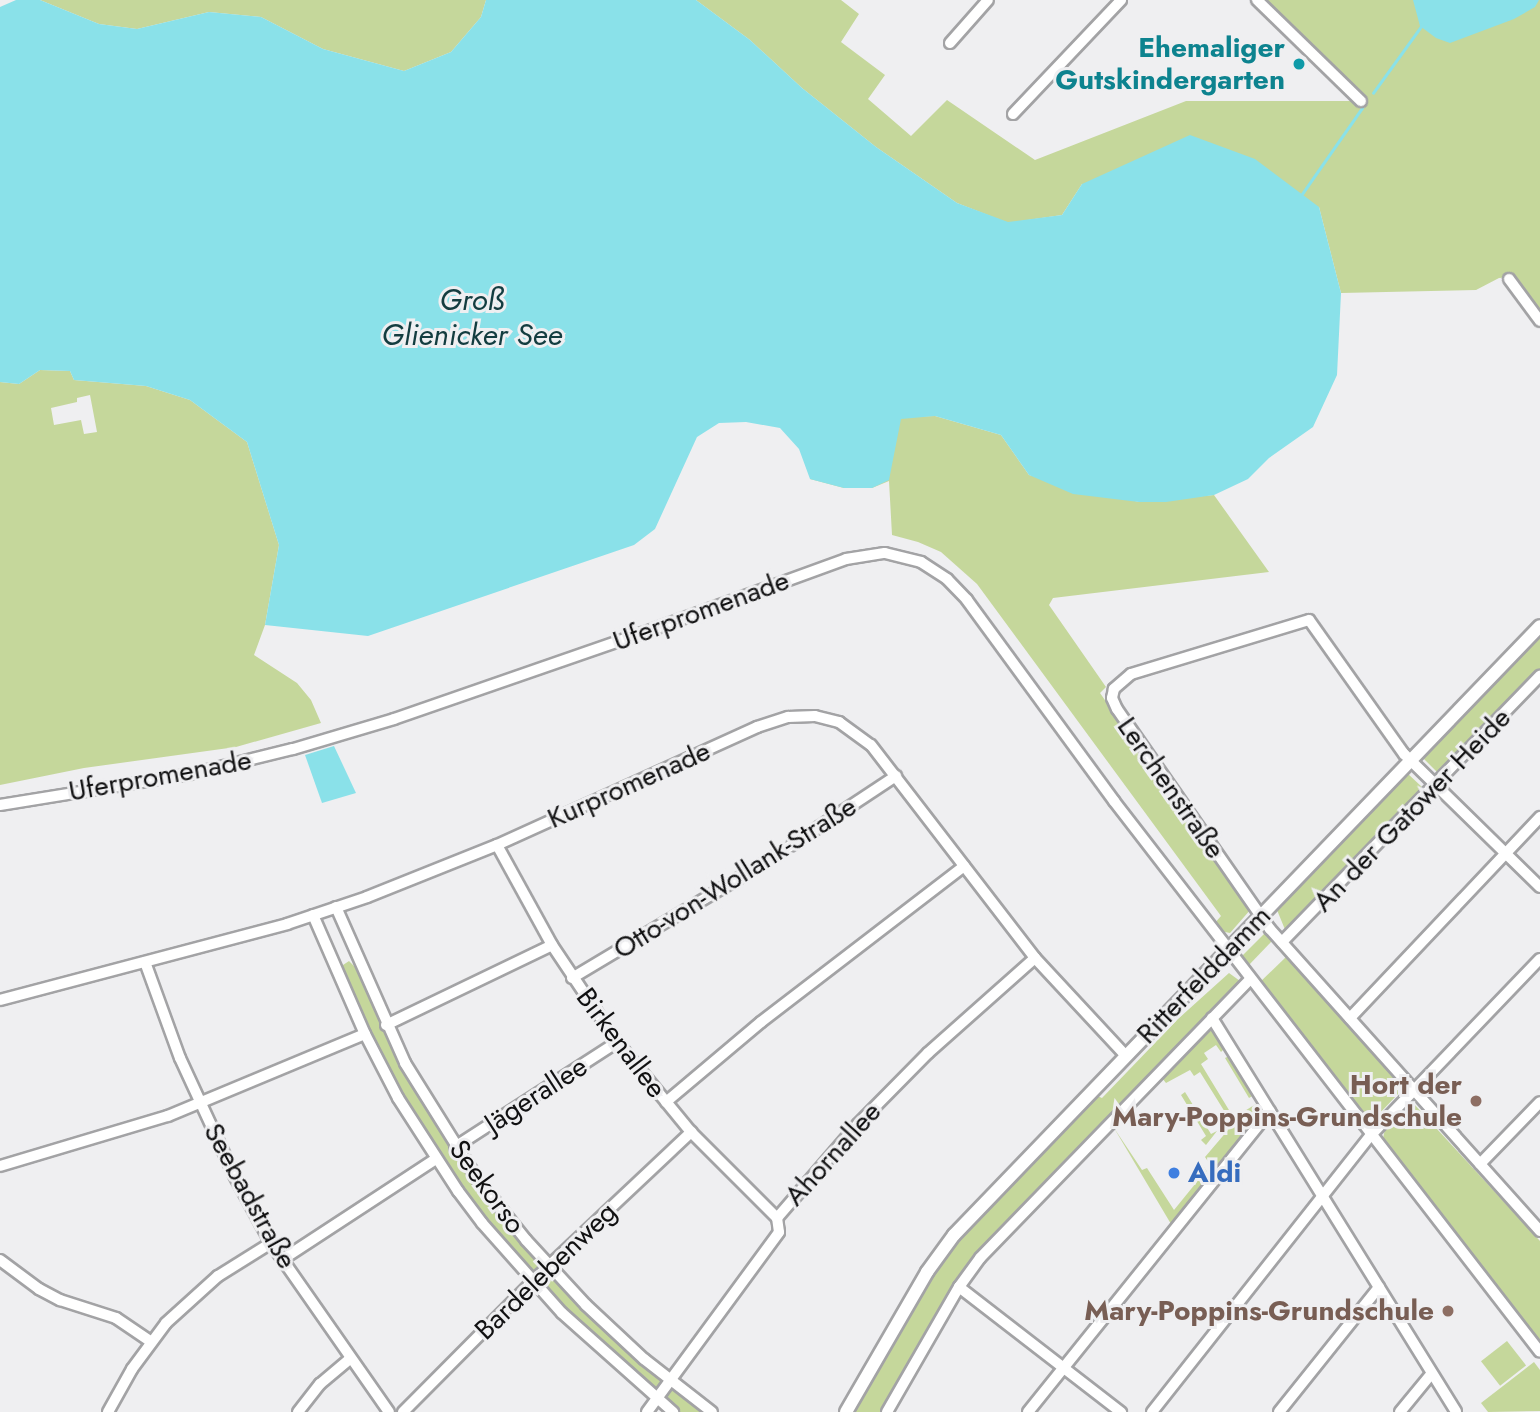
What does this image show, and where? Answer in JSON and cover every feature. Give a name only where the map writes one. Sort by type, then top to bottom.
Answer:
[{"type":"main road","name":"Ritterfelddamm","points":[[846,1412],[940,1251],[1540,626]]},
{"type":"street","points":[[950,43],[988,0]]},
{"type":"street","points":[[1013,114],[1121,0]]},
{"type":"street","points":[[1257,0],[1361,101]]},
{"type":"street","points":[[1508,279],[1540,321]]},
{"type":"street","name":"Uferpromenade","points":[[0,805],[191,774],[293,749],[394,719],[631,638],[859,555],[885,553],[922,562],[957,589],[1250,979],[1540,1352]]},
{"type":"street","name":"Lerchenstraße","points":[[1262,917],[1116,709],[1112,698],[1114,689],[1131,674],[1309,620],[1410,760]]},
{"type":"street","name":"An der Gatower Heide","points":[[1282,942],[1540,676]]},
{"type":"street","name":"Kurpromenade","points":[[0,1000],[313,915],[497,845],[757,727],[788,717],[826,718],[850,728],[871,745],[1035,958],[1126,1056]]},
{"type":"street","points":[[1410,760],[1540,887]]},
{"type":"street","name":"Otto-von-Wollank-Straße","points":[[572,978],[766,862],[896,776]]},
{"type":"street","points":[[1350,1018],[1540,817]]},
{"type":"street","name":"Birkenallee","points":[[497,845],[552,946],[617,1042],[691,1132],[777,1218]]},
{"type":"street","points":[[666,1102],[761,1022],[964,866]]},
{"type":"street","name":"Seekorso","points":[[336,907],[386,1025],[418,1087],[455,1147],[503,1213],[549,1267],[601,1320],[670,1381],[712,1412]]},
{"type":"street","name":"Seekorso","points":[[313,915],[365,1034],[398,1098],[482,1223],[532,1282],[593,1344],[673,1412]]},
{"type":"street","points":[[1262,917],[1540,1231]]},
{"type":"street","points":[[386,1025],[552,946]]},
{"type":"street","name":"Ahornallee","points":[[647,1412],[779,1233],[777,1218],[858,1124],[919,1062],[1035,958]]},
{"type":"street","points":[[1152,1412],[1371,1135],[1540,959]]},
{"type":"street","name":"Seebadstraße","points":[[145,962],[200,1104],[271,1243],[389,1412]]},
{"type":"street","name":"Ritterfelddamm","points":[[887,1412],[959,1287],[979,1258],[1250,979]]},
{"type":"street","points":[[1212,1018],[1457,1412]]},
{"type":"street","points":[[0,1166],[130,1128],[200,1104],[365,1034]]},
{"type":"street","name":"Jägerallee","points":[[455,1147],[617,1042]]},
{"type":"street","points":[[1480,1164],[1540,1102]]},
{"type":"street","points":[[1028,1412],[1270,1111]]},
{"type":"street","name":"Bardelebenweg","points":[[403,1412],[532,1282],[691,1132]]},
{"type":"street","points":[[283,1259],[436,1158]]},
{"type":"street","points":[[108,1412],[150,1341],[210,1282],[271,1243]]},
{"type":"street","points":[[0,1260],[39,1289],[60,1300],[116,1318],[150,1341]]},
{"type":"street","points":[[959,1287],[1121,1412]]},
{"type":"street","points":[[1279,1412],[1379,1287]]},
{"type":"street","points":[[298,1412],[320,1384],[350,1359]]},
{"type":"street","points":[[1400,1412],[1432,1373]]},
{"type":"green space","points":[[40,0],[486,0],[481,17],[451,52],[404,71],[323,49],[261,17],[209,12],[137,29],[99,24]]},
{"type":"green space","points":[[696,0],[841,0],[859,14],[841,42],[885,75],[868,99],[911,136],[947,100],[1035,160],[1186,101],[1360,101],[1257,0],[1540,0],[1540,310],[1514,277],[1499,278],[1476,290],[1341,293],[1319,207],[1082,184],[1062,215],[1008,223],[957,203],[876,147],[802,88],[750,40]]},
{"type":"green space","points":[[40,370],[70,371],[74,380],[146,386],[190,400],[247,442],[279,545],[265,625],[254,655],[297,683],[311,700],[321,723],[236,747],[84,768],[0,785],[0,382],[19,384]],"holes":[[[90,395],[97,432],[84,434],[81,420],[54,425],[51,408],[77,402],[77,398]]]},
{"type":"green space","points":[[935,416],[1001,435],[1029,475],[1139,502],[1214,495],[1269,572],[1053,598],[1049,605],[1106,687],[1100,693],[1251,909],[1230,933],[1220,931],[1214,924],[1221,916],[977,584],[941,552],[892,535],[889,481],[872,488],[844,488],[810,479],[866,418]]},
{"type":"green space","points":[[1540,633],[1540,671],[1438,773],[1421,756]]},
{"type":"green space","points":[[1406,772],[1423,788],[1422,791],[1286,932],[1277,910]]},
{"type":"green space","points":[[1265,933],[1274,939],[1247,967],[1241,957]]},
{"type":"green space","points":[[1286,957],[1397,1081],[1398,1094],[1378,1115],[1360,1114],[1259,983]]},
{"type":"green space","points":[[349,961],[355,967],[410,1082],[447,1141],[485,1195],[541,1265],[542,1268],[534,1275],[469,1199],[408,1107],[359,1012],[340,967]]},
{"type":"green space","points":[[1229,973],[1240,981],[1237,986],[970,1263],[883,1412],[853,1412],[948,1250],[1095,1095],[1102,1098],[1178,1019]]},
{"type":"green space","points":[[1209,1030],[1214,1031],[1225,1048],[1221,1052],[1216,1045],[1204,1053],[1208,1059],[1201,1064],[1232,1115],[1228,1117],[1200,1072],[1194,1076],[1190,1070],[1166,1083],[1162,1078]]},
{"type":"green space","points":[[1229,1056],[1254,1095],[1249,1098],[1225,1058]]},
{"type":"green space","points":[[1185,1092],[1211,1134],[1217,1131],[1206,1145],[1201,1140],[1206,1136],[1181,1095]]},
{"type":"green space","points":[[1259,1102],[1260,1112],[1215,1168],[1211,1166],[1205,1157],[1228,1130],[1224,1124]]},
{"type":"green space","points":[[1414,1104],[1540,1241],[1540,1346],[1382,1143],[1385,1129],[1407,1106]]},
{"type":"green space","points":[[1114,1128],[1142,1170],[1147,1168],[1174,1210],[1200,1178],[1193,1167],[1201,1162],[1209,1175],[1171,1224]]},
{"type":"green space","points":[[547,1274],[663,1380],[657,1392],[571,1316],[538,1282]]},
{"type":"green space","points":[[1507,1341],[1526,1365],[1500,1386],[1481,1361]]},
{"type":"green space","points":[[1534,1362],[1540,1370],[1540,1411],[1488,1412],[1481,1403]]},
{"type":"green space","points":[[669,1387],[705,1412],[680,1412],[663,1398]]},
{"type":"water","name":"Groß Glienicker See","points":[[16,0],[40,0],[99,24],[137,29],[209,12],[261,17],[323,49],[404,71],[451,52],[481,17],[486,0],[696,0],[750,40],[802,88],[876,147],[957,203],[1008,222],[1062,215],[1082,184],[1190,135],[1255,159],[1319,207],[1341,293],[1337,375],[1313,427],[1269,458],[1248,479],[1214,495],[1166,502],[1139,502],[1073,494],[1029,475],[1001,435],[935,416],[901,419],[889,480],[872,488],[844,488],[810,479],[799,449],[780,428],[746,422],[719,423],[697,437],[655,529],[634,545],[368,636],[265,625],[279,545],[247,442],[190,400],[146,386],[74,380],[70,371],[40,370],[19,384],[0,382],[0,7]]},
{"type":"water","points":[[1413,0],[1539,0],[1535,7],[1514,19],[1450,43],[1436,38],[1420,26]]},
{"type":"water","points":[[334,746],[356,793],[322,803],[305,755]]},
{"type":"waterway","points":[[1373,93],[1422,25]]},
{"type":"waterway","points":[[1302,194],[1362,108]]},
{"type":"place","name":"Ehemaliger Gutskindergarten","points":[[1299,64]]},
{"type":"place","name":"Hort der Mary-Poppins-Grundschule","points":[[1476,1101]]},
{"type":"place","name":"Aldi","points":[[1174,1173]]},
{"type":"place","name":"Mary-Poppins-Grundschule","points":[[1448,1311]]}]
